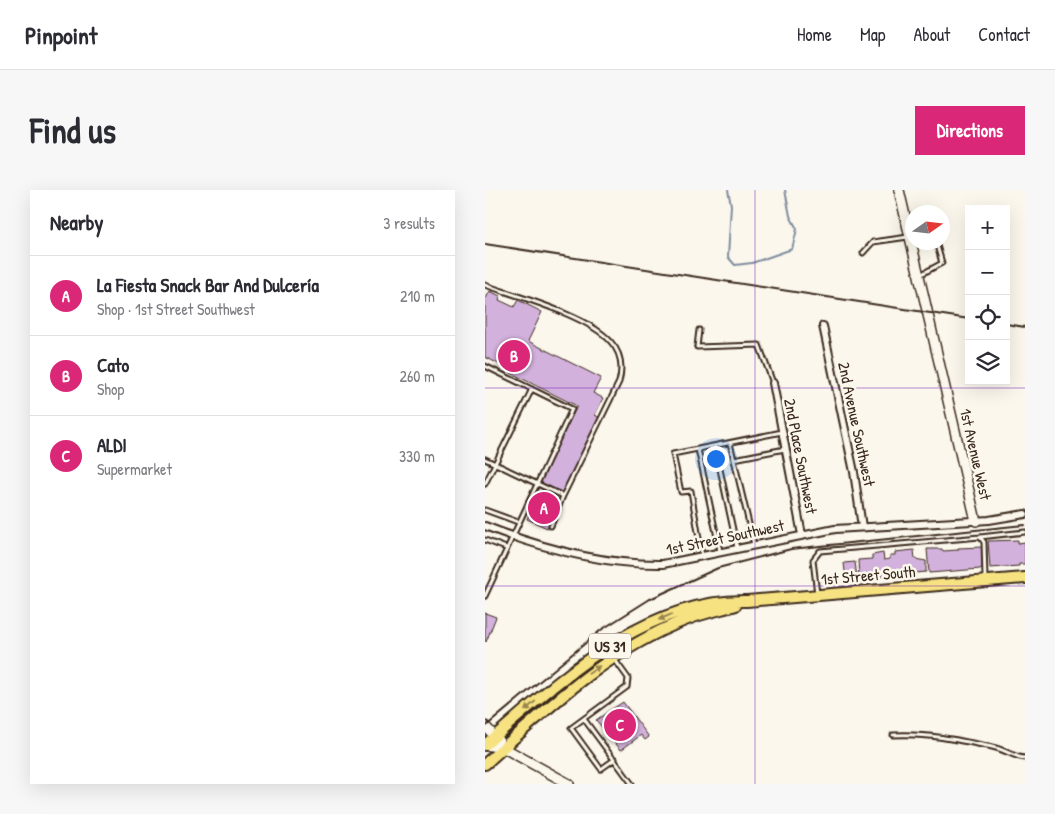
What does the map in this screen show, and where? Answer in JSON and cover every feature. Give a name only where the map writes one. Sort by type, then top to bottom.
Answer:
[{"type":"main road","name":"US 31","points":[[988,581],[1025,578]]},
{"type":"main road","name":"1st Street South","points":[[485,745],[570,674],[610,646],[652,623],[747,601],[988,581]]},
{"type":"main road","name":"1st Street South","points":[[485,764],[565,692],[613,658],[694,612]]},
{"type":"street","name":"1st Avenue West","points":[[899,190],[905,207]]},
{"type":"street","name":"1st Avenue West","points":[[914,250],[976,521]]},
{"type":"street","name":"2nd Avenue Southwest","points":[[823,326],[854,472],[862,527]]},
{"type":"street","name":"2nd Place Southwest","points":[[773,383],[802,535]]},
{"type":"street","name":"1st Street Southwest","points":[[485,526],[512,536],[584,556],[639,565],[663,564],[802,535],[862,527],[976,521],[1025,514]]},
{"type":"street","points":[[485,726],[496,736],[504,748]]},
{"type":"street","points":[[485,745],[504,748],[569,784]]},
{"type":"lane","points":[[863,253],[873,242],[905,238]]},
{"type":"lane","points":[[919,275],[942,263],[939,250]]},
{"type":"lane","points":[[485,286],[532,302],[597,330],[612,343],[622,361],[619,382],[563,496],[551,526]]},
{"type":"lane","points":[[699,330],[697,347],[759,345],[773,383]]},
{"type":"lane","points":[[485,366],[572,409],[485,596]]},
{"type":"lane","points":[[485,484],[533,389]]},
{"type":"lane","points":[[703,556],[691,491],[681,492],[673,454],[782,432]]},
{"type":"lane","points":[[730,443],[754,546]]},
{"type":"lane","points":[[715,446],[737,549]]},
{"type":"lane","points":[[698,449],[720,552]]},
{"type":"lane","points":[[734,459],[786,449]]},
{"type":"lane","points":[[485,459],[536,485],[563,496]]},
{"type":"lane","points":[[485,510],[518,522]]},
{"type":"lane","points":[[817,594],[813,560],[820,551],[1025,532]]},
{"type":"lane","points":[[980,537],[984,542],[988,581]]},
{"type":"lane","points":[[485,540],[506,548]]},
{"type":"lane","points":[[613,658],[628,678],[627,687],[571,728],[601,769],[615,759]]},
{"type":"lane","points":[[584,719],[615,759],[631,784]]},
{"type":"lane","points":[[893,735],[923,734],[943,737],[957,742],[994,747],[1025,758]]},
{"type":"building","points":[[490,291],[500,296],[499,300],[514,307],[518,300],[542,312],[528,341],[601,378],[593,393],[603,398],[595,415],[600,418],[563,493],[540,482],[577,406],[511,373],[511,370],[485,357],[485,300]]},
{"type":"building","points":[[540,491],[560,501],[547,528],[527,519]]},
{"type":"building","points":[[1018,540],[1018,543],[1025,542],[1025,564],[990,568],[988,541]]},
{"type":"building","points":[[982,547],[982,567],[980,569],[929,573],[927,549],[942,549],[943,551]]},
{"type":"building","points":[[914,550],[915,559],[926,561],[926,572],[859,578],[858,560],[872,559],[872,555],[883,553],[884,560],[890,559],[890,555],[895,555],[895,552]]},
{"type":"building","points":[[855,562],[857,578],[846,579],[844,563]]},
{"type":"building","points":[[485,613],[496,617],[486,642],[485,641]]},
{"type":"building","points":[[623,702],[649,737],[645,740],[641,735],[621,750],[596,720]]},
{"type":"waterway","points":[[728,190],[731,205],[728,257],[735,265],[752,263],[792,249],[797,229],[790,216],[785,190]]},
{"type":"railway","points":[[485,244],[965,318]]},
{"type":"railway","points":[[1010,325],[1025,327]]},
{"type":"railway","points":[[485,727],[601,630],[650,599],[718,568],[791,549],[1025,525]]},
{"type":"place","name":"Cato","points":[[514,356]]},
{"type":"place","name":"La Fiesta Snack Bar And Dulcería","points":[[544,508]]},
{"type":"place","name":"ALDI","points":[[620,725]]}]
